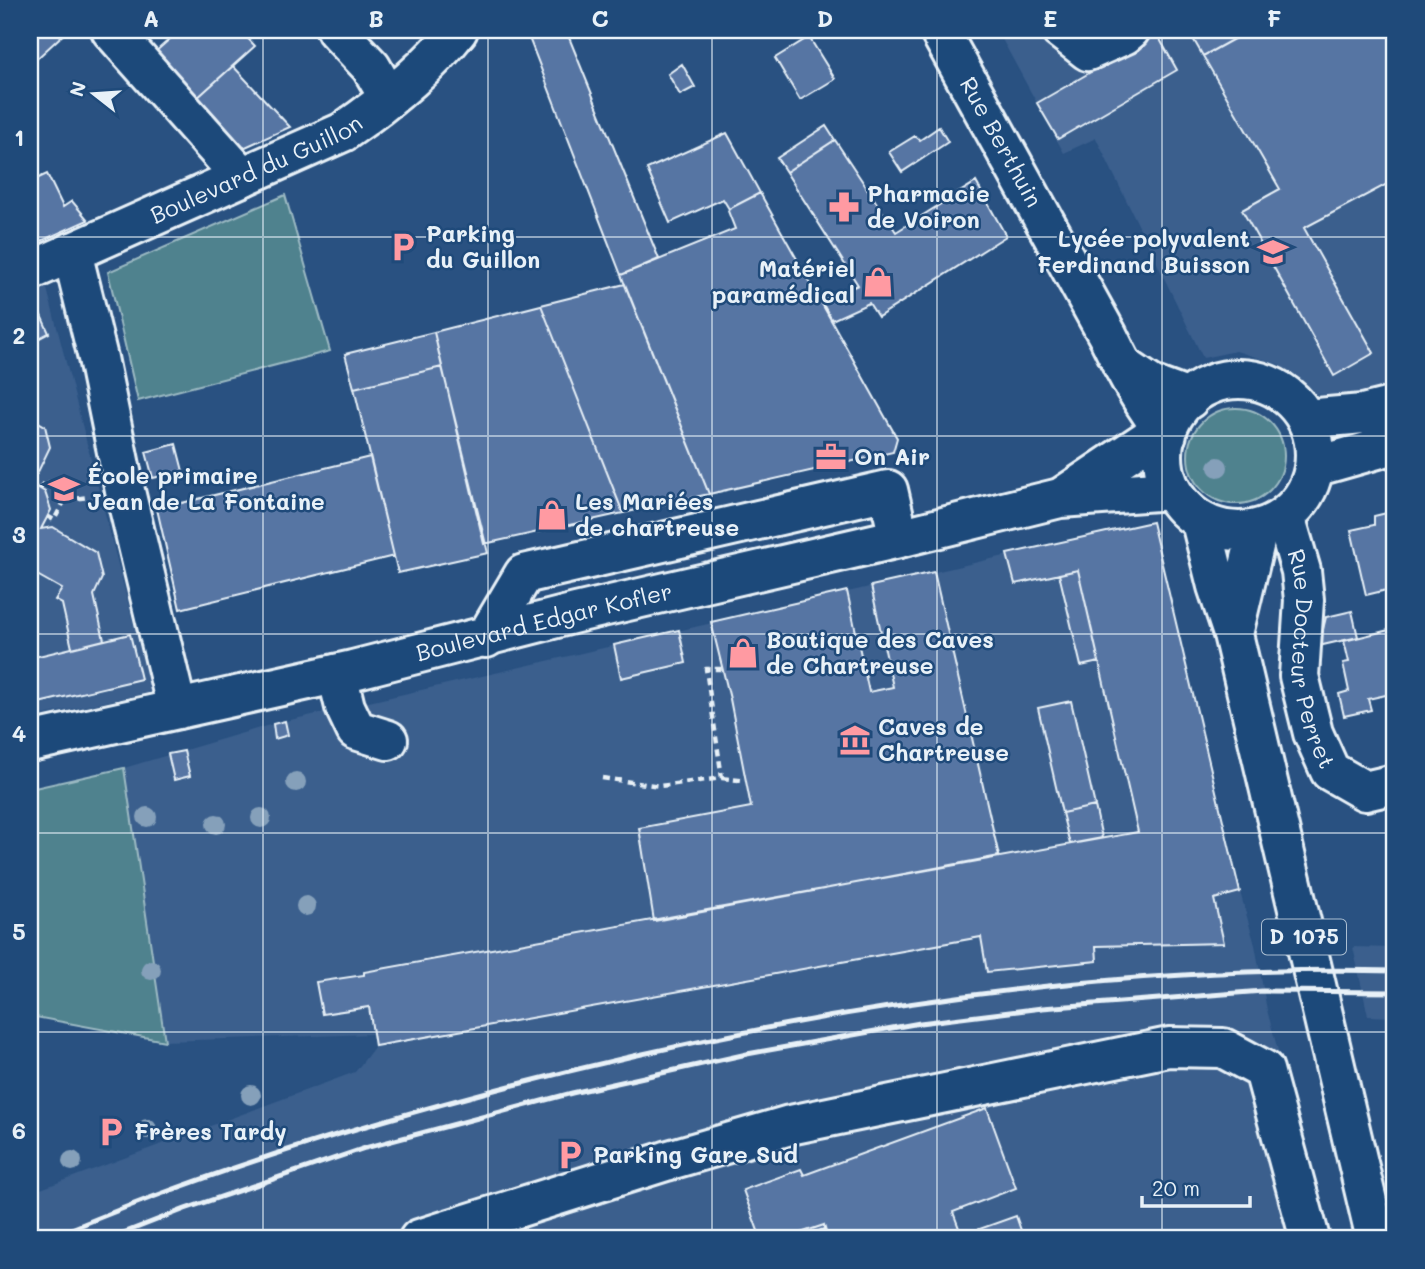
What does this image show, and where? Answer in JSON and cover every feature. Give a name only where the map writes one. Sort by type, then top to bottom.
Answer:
[{"type":"street","points":[[111,30],[242,177]]},
{"type":"street","points":[[335,30],[371,68],[389,98]]},
{"type":"street","name":"Boulevard du Guillon","points":[[30,271],[343,132],[389,98],[445,46],[458,30]]},
{"type":"street","name":"Rue Berthuin","points":[[939,30],[1123,366],[1152,416],[1167,435]]},
{"type":"street","points":[[1062,30],[1088,51],[1129,30]]},
{"type":"street","points":[[72,252],[177,709]]},
{"type":"street","name":"Rue Berthuin","points":[[1123,366],[1151,385],[1189,399]]},
{"type":"street","points":[[1248,379],[1272,386],[1292,400],[1306,419],[1314,443],[1314,467],[1304,495],[1272,522],[1229,531],[1201,522],[1183,508],[1171,490],[1164,468],[1163,445],[1173,416],[1202,388],[1224,380],[1248,379]]},
{"type":"street","points":[[1306,419],[1363,414],[1395,406]]},
{"type":"street","name":"Boulevard Edgar Kofler","points":[[1060,498],[1150,438],[1167,435]]},
{"type":"street","points":[[1314,467],[1395,444]]},
{"type":"street","points":[[486,638],[524,574],[888,490],[899,538]]},
{"type":"street","name":"Boulevard Edgar Kofler","points":[[30,743],[337,674],[576,613],[1060,498],[1171,490]]},
{"type":"street","name":"D 1075","points":[[1201,522],[1217,586],[1233,634],[1376,1239]]},
{"type":"street","name":"D 1075","points":[[1233,634],[1272,522]]},
{"type":"street","name":"Rue Docteur Perret","points":[[1272,522],[1301,571],[1304,600],[1299,676],[1314,733],[1330,771],[1380,788]]},
{"type":"street","points":[[337,674],[345,707],[356,730],[388,740]]},
{"type":"street","points":[[419,1239],[790,1125],[1169,1047],[1223,1048],[1264,1070],[1310,1239]]},
{"type":"path","points":[[40,489],[46,481],[58,488],[65,500]]},
{"type":"path","points":[[65,500],[90,497]]},
{"type":"path","points":[[47,516],[54,520],[65,500]]},
{"type":"path","points":[[722,778],[706,669],[723,669]]},
{"type":"path","points":[[602,778],[660,786],[722,778],[746,781]]},
{"type":"shaded area","name":"Lycée polyvalent Ferdinand Buisson","points":[[997,30],[1395,30],[1395,386],[1352,397],[1315,394],[1278,364],[1236,351],[1203,358],[1096,138],[1064,153]]},
{"type":"shaded area","name":"École primaire Jean de La Fontaine","points":[[44,277],[151,692],[30,718],[30,285]]},
{"type":"shaded area","points":[[1152,522],[1255,945],[1267,1010],[1329,1239],[30,1239],[30,1193],[355,1072],[375,1046],[374,1034],[165,1041],[124,768],[273,724]]},
{"type":"shaded area","points":[[1353,947],[1395,948],[1395,1017],[1368,1016]]},
{"type":"green space","points":[[285,195],[330,351],[138,401],[108,272]]},
{"type":"green space","points":[[1236,408],[1254,412],[1270,422],[1280,438],[1284,456],[1280,474],[1270,490],[1254,500],[1236,504],[1218,500],[1202,490],[1192,474],[1188,456],[1192,438],[1202,422],[1218,412]]},
{"type":"green space","points":[[124,768],[165,1041],[30,1016],[30,789]]},
{"type":"building","points":[[30,30],[68,30],[30,65]]},
{"type":"building","points":[[180,30],[240,30],[255,46],[196,99],[154,53]]},
{"type":"building","points":[[526,30],[566,30],[659,259],[621,275]]},
{"type":"building","points":[[1188,30],[1250,30],[1203,56]]},
{"type":"building","points":[[1250,30],[1395,30],[1395,67],[1391,69],[1395,76],[1395,180],[1304,228],[1374,353],[1334,376],[1242,210],[1280,189],[1203,56]]},
{"type":"building","points":[[1157,34],[1177,70],[1058,139],[1037,103]]},
{"type":"building","points":[[809,37],[835,79],[800,100],[775,58]]},
{"type":"building","points":[[682,64],[695,87],[680,95],[668,74]]},
{"type":"building","points":[[233,66],[290,127],[241,149],[196,99]]},
{"type":"building","points":[[826,126],[835,140],[786,172],[777,158]]},
{"type":"building","points":[[939,127],[948,142],[902,172],[889,152],[915,136],[920,140]]},
{"type":"building","points":[[727,133],[760,193],[729,209],[723,199],[670,223],[647,169]]},
{"type":"building","name":"Pharmacie de Voiron","points":[[835,140],[896,232],[976,182],[1006,236],[878,317],[869,303],[832,320],[821,301],[858,285],[786,172]]},
{"type":"building","points":[[47,174],[63,207],[72,201],[88,220],[30,246],[30,182]]},
{"type":"building","points":[[760,193],[897,438],[893,452],[709,494],[621,275],[735,229],[729,209]]},
{"type":"building","points":[[625,284],[709,494],[623,513],[541,305]]},
{"type":"building","points":[[30,291],[49,333],[30,343]]},
{"type":"building","points":[[541,305],[623,513],[484,544],[434,332]]},
{"type":"building","points":[[434,332],[442,367],[354,388],[345,354]]},
{"type":"building","points":[[442,367],[488,553],[398,573],[354,388]]},
{"type":"building","points":[[30,417],[45,426],[50,447],[37,474],[30,476]]},
{"type":"building","points":[[176,444],[183,471],[153,478],[146,452]]},
{"type":"building","points":[[370,457],[394,556],[180,609],[157,509]]},
{"type":"building","points":[[30,483],[45,492],[51,510],[41,529],[53,527],[96,553],[102,578],[94,595],[104,640],[72,648],[62,604],[55,600],[62,589],[30,571]]},
{"type":"building","points":[[1395,511],[1395,588],[1366,595],[1351,530],[1374,525],[1374,516]]},
{"type":"building","points":[[1152,522],[1240,892],[1214,899],[1224,943],[1096,946],[1097,961],[987,972],[981,937],[375,1046],[369,1007],[322,1014],[316,982],[1138,832],[1078,570],[1015,584],[1007,554]]},
{"type":"building","points":[[1078,570],[1099,662],[1081,666],[1059,574]]},
{"type":"building","name":"Caves de Chartreuse","points":[[934,572],[999,856],[654,921],[639,828],[751,807],[730,699],[711,622],[847,591],[869,692],[893,687],[871,586]]},
{"type":"building","points":[[1352,611],[1358,637],[1323,645],[1318,650],[1326,617]]},
{"type":"building","points":[[1393,629],[1395,693],[1368,699],[1371,710],[1344,716],[1339,694],[1349,691],[1343,663],[1349,662],[1344,641]]},
{"type":"building","points":[[679,630],[686,663],[621,678],[614,645]]},
{"type":"building","points":[[130,634],[141,679],[30,705],[30,658]]},
{"type":"building","points":[[1071,701],[1095,806],[1062,813],[1038,708]]},
{"type":"building","points":[[285,721],[288,735],[275,739],[273,724]]},
{"type":"building","points":[[184,751],[190,776],[174,780],[168,754]]},
{"type":"building","points":[[1095,806],[1102,838],[1070,844],[1062,813]]},
{"type":"building","points":[[987,1108],[1016,1188],[953,1212],[963,1239],[828,1239],[824,1225],[783,1239],[761,1239],[743,1190],[801,1169],[804,1175]]},
{"type":"building","points":[[1016,1216],[1024,1239],[974,1239],[971,1232]]},
{"type":"building","points":[[824,1225],[824,1229],[796,1239],[783,1239]]},
{"type":"building","points":[[824,1229],[828,1239],[796,1239]]},
{"type":"railway","points":[[48,1239],[206,1177],[313,1142],[476,1095],[588,1066],[702,1041],[931,1000],[1047,986],[1163,976],[1279,971],[1395,971]]},
{"type":"railway","points":[[108,1239],[185,1209],[365,1148],[572,1093],[747,1054],[920,1023],[1042,1008],[1263,991],[1395,992]]},
{"type":"place","name":"Pharmacie de Voiron","points":[[844,207]]},
{"type":"place","name":"Parking du Guillon","points":[[403,247]]},
{"type":"place","name":"Lycée polyvalent Ferdinand Buisson","points":[[1273,252]]},
{"type":"place","name":"Matériel paramédical","points":[[878,282]]},
{"type":"place","name":"On Air","points":[[831,457]]},
{"type":"place","name":"École primaire Jean de La Fontaine","points":[[64,489]]},
{"type":"place","name":"Les Mariées de chartreuse","points":[[552,515]]},
{"type":"place","name":"Boutique des Caves de Chartreuse","points":[[743,653]]},
{"type":"place","name":"Caves de Chartreuse","points":[[855,740]]},
{"type":"place","name":"Frères Tardy","points":[[111,1132]]},
{"type":"place","name":"Parking Gare Sud","points":[[570,1155]]}]
